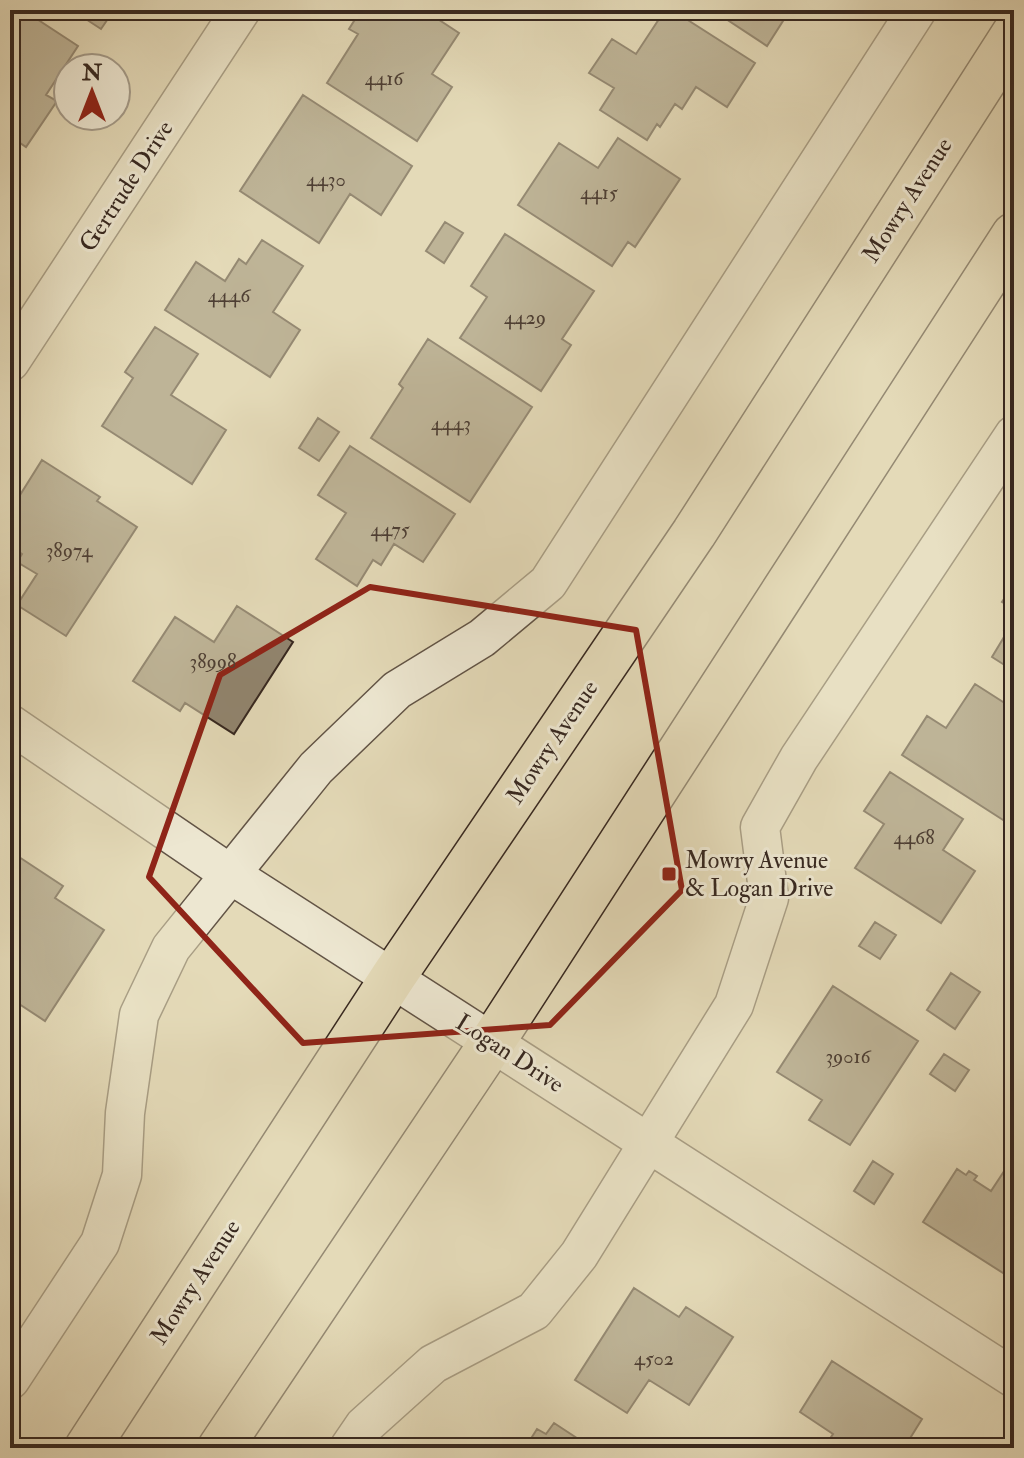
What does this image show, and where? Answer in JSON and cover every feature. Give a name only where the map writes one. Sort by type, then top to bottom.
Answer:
[{"type":"main road","name":"Mowry Avenue","points":[[87,1448],[393,977],[694,533],[1014,34]]},
{"type":"main road","points":[[220,1448],[493,1041],[1014,235]]},
{"type":"street","name":"Gertrude Drive","points":[[10,362],[241,10]]},
{"type":"street","points":[[10,1380],[100,1243],[122,1175],[125,1113],[139,1015],[171,948],[316,768],[397,690],[482,638],[548,583],[917,10]]},
{"type":"street","points":[[349,1448],[364,1426],[433,1364],[534,1311],[579,1255],[734,1005],[769,898],[760,827],[799,758],[1014,435]]},
{"type":"street","name":"Logan Drive","points":[[10,724],[230,874],[1014,1378]]},
{"type":"highlighted area","points":[[370,587],[636,630],[682,890],[550,1025],[303,1043],[149,877],[220,675]]},
{"type":"building","points":[[10,10],[23,10],[78,46],[74,52],[52,52],[52,86],[46,95],[52,98],[52,108],[26,147],[10,136]]},
{"type":"building","points":[[72,10],[114,10],[101,29]]},
{"type":"building","points":[[361,10],[424,10],[459,33],[432,74],[452,87],[417,141],[327,83],[358,34],[349,29]]},
{"type":"building","points":[[665,10],[672,10],[755,63],[727,107],[696,87],[682,109],[675,104],[647,140],[600,110],[614,88],[589,73],[612,39],[636,54]]},
{"type":"building","points":[[728,10],[790,10],[767,46],[723,17]]},
{"type":"building","points":[[303,95],[412,166],[381,215],[350,194],[319,243],[240,191]]},
{"type":"building","points":[[618,138],[680,179],[635,247],[628,242],[612,266],[518,205],[559,143],[598,168]]},
{"type":"building","points":[[445,222],[463,233],[444,263],[426,251]]},
{"type":"building","points":[[505,234],[594,291],[562,339],[571,345],[541,391],[460,338],[487,297],[471,286]]},
{"type":"building","points":[[262,240],[303,266],[273,312],[300,330],[270,377],[165,310],[196,262],[225,281],[239,259],[246,264]]},
{"type":"building","points":[[155,327],[198,354],[171,395],[226,430],[192,484],[102,426],[133,378],[125,372]]},
{"type":"building","points":[[428,339],[532,407],[470,502],[371,438],[403,388],[399,384]]},
{"type":"building","points":[[318,418],[339,432],[319,461],[299,448]]},
{"type":"building","points":[[350,446],[455,514],[423,562],[394,544],[381,565],[373,560],[357,586],[316,559],[346,513],[318,495]]},
{"type":"building","points":[[42,460],[100,497],[97,501],[137,527],[66,636],[17,605],[37,574],[17,562],[22,554],[10,546],[10,511]]},
{"type":"building","points":[[1014,584],[1014,609],[1002,602]]},
{"type":"building","points":[[237,606],[293,642],[234,734],[185,703],[180,711],[133,681],[175,617],[214,642]]},
{"type":"building","points":[[1014,614],[1014,671],[992,657]]},
{"type":"building","points":[[975,684],[1014,709],[1014,827],[902,755],[927,716],[946,728]]},
{"type":"building","points":[[890,772],[963,819],[943,850],[975,871],[941,923],[855,868],[884,824],[864,811]]},
{"type":"building","points":[[16,855],[63,886],[55,898],[104,930],[45,1021],[10,998],[10,864]]},
{"type":"building","points":[[875,922],[896,935],[880,959],[859,946]]},
{"type":"building","points":[[951,973],[980,992],[955,1029],[927,1010]]},
{"type":"building","points":[[833,986],[918,1041],[850,1145],[809,1120],[822,1100],[777,1072]]},
{"type":"building","points":[[944,1054],[969,1070],[955,1091],[930,1074]]},
{"type":"building","points":[[1014,1101],[1014,1118],[1006,1113]]},
{"type":"building","points":[[10,1156],[17,1161],[10,1172]]},
{"type":"building","points":[[1014,1156],[1014,1280],[923,1222],[957,1169],[966,1175],[969,1171],[977,1176],[974,1180],[991,1191]]},
{"type":"building","points":[[873,1161],[893,1174],[874,1204],[854,1191]]},
{"type":"building","points":[[634,1288],[679,1317],[686,1307],[733,1337],[689,1405],[649,1380],[627,1413],[575,1380]]},
{"type":"building","points":[[832,1361],[922,1419],[904,1448],[824,1448],[833,1434],[800,1412]]},
{"type":"building","points":[[554,1423],[592,1448],[525,1448],[537,1429],[546,1434]]},
{"type":"place","name":"Mowry Avenue & Logan Drive","points":[[669,874]]}]
